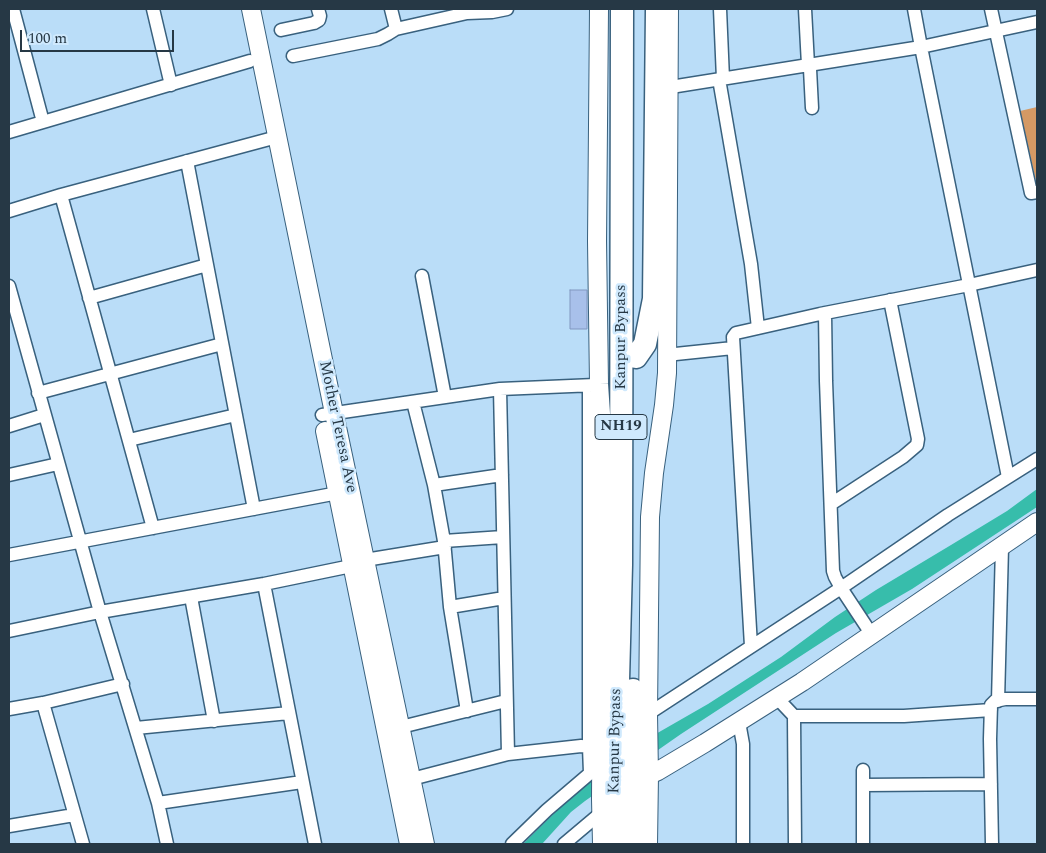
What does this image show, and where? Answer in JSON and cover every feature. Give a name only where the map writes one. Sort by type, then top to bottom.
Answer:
[{"type":"highway","points":[[610,9],[609,289],[629,350],[644,344],[654,299],[661,15]]},
{"type":"highway","name":"Kanpur Bypass","points":[[622,9],[629,350],[631,844]]},
{"type":"highway","name":"Kanpur Bypass","points":[[616,844],[615,796],[621,565],[629,350],[637,267],[636,9]]},
{"type":"street","points":[[13,9],[43,122]]},
{"type":"street","points":[[153,9],[171,85]]},
{"type":"street","points":[[240,9],[250,61],[272,138]]},
{"type":"street","points":[[252,9],[272,138],[328,414],[338,493],[361,563],[404,781],[409,844]]},
{"type":"street","points":[[281,30],[320,20],[318,9]]},
{"type":"street","points":[[391,9],[396,29]]},
{"type":"street","points":[[293,56],[378,38],[396,29],[467,13],[507,9]]},
{"type":"street","points":[[597,769],[589,748],[599,9]]},
{"type":"street","points":[[720,9],[721,79],[751,264],[758,328]]},
{"type":"street","points":[[806,9],[812,108]]},
{"type":"street","points":[[914,9],[1008,477]]},
{"type":"street","points":[[991,9],[1031,193],[1037,192]]},
{"type":"street","points":[[648,844],[650,516],[667,373],[669,89],[661,15]]},
{"type":"street","points":[[669,89],[677,86],[921,47],[1037,22]]},
{"type":"street","points":[[9,132],[250,61]]},
{"type":"street","points":[[9,211],[61,195],[272,138]]},
{"type":"street","points":[[187,161],[254,510]]},
{"type":"street","points":[[61,195],[153,528]]},
{"type":"street","points":[[89,298],[207,265]]},
{"type":"street","points":[[751,646],[733,348],[733,337],[736,333],[1037,270]]},
{"type":"street","points":[[422,276],[445,397]]},
{"type":"street","points":[[9,286],[14,325],[38,393],[100,612],[158,803],[167,844]]},
{"type":"street","points":[[831,504],[917,445],[918,439],[890,300]]},
{"type":"street","points":[[825,313],[833,571],[840,588],[868,628]]},
{"type":"street","points":[[38,393],[222,344]]},
{"type":"street","points":[[666,356],[733,348]]},
{"type":"street","points":[[328,414],[500,389],[594,385]]},
{"type":"street","points":[[594,385],[603,443],[597,769],[601,806],[602,844]]},
{"type":"street","points":[[500,389],[508,754]]},
{"type":"street","points":[[413,402],[434,485],[444,544],[450,607],[467,710]]},
{"type":"street","name":"Mother Teresa Ave","points":[[328,414],[361,563],[401,727],[404,781],[425,844]]},
{"type":"street","points":[[9,426],[44,415]]},
{"type":"street","points":[[129,440],[236,415]]},
{"type":"street","points":[[648,714],[948,515],[1037,459]]},
{"type":"street","points":[[9,475],[58,464]]},
{"type":"street","points":[[434,485],[502,475]]},
{"type":"street","points":[[9,556],[338,493]]},
{"type":"street","points":[[649,771],[658,771],[777,698],[868,628],[1002,547],[1037,522]]},
{"type":"street","points":[[9,631],[100,612],[264,584],[444,544],[503,537]]},
{"type":"street","points":[[992,844],[990,738],[994,706],[1002,547]]},
{"type":"street","points":[[264,584],[314,844]]},
{"type":"street","points":[[191,596],[214,721]]},
{"type":"street","points":[[450,607],[504,598]]},
{"type":"street","points":[[9,709],[123,684]]},
{"type":"street","points":[[777,698],[794,716],[795,844]]},
{"type":"street","points":[[794,716],[904,716],[994,706],[1005,699],[1037,699]]},
{"type":"street","points":[[401,727],[506,700]]},
{"type":"street","points":[[43,703],[83,844]]},
{"type":"street","points":[[136,728],[289,713]]},
{"type":"street","points":[[739,722],[743,744],[743,844]]},
{"type":"street","points":[[404,781],[508,754],[581,746],[589,748]]},
{"type":"street","points":[[512,844],[547,810],[597,769]]},
{"type":"street","points":[[863,770],[863,844]]},
{"type":"street","points":[[158,803],[302,782]]},
{"type":"street","points":[[863,785],[991,784]]},
{"type":"street","points":[[564,844],[601,806]]},
{"type":"street","points":[[9,826],[74,815]]},
{"type":"shaded area","points":[[1037,107],[1037,185],[1020,111]]},
{"type":"shaded area","points":[[1037,489],[1037,507],[912,589],[836,633],[681,734],[571,812],[542,844],[523,844],[587,781],[654,735],[708,704],[781,657],[835,617],[876,590],[1007,511]]},
{"type":"building","points":[[570,290],[587,290],[587,329],[570,329]]}]
